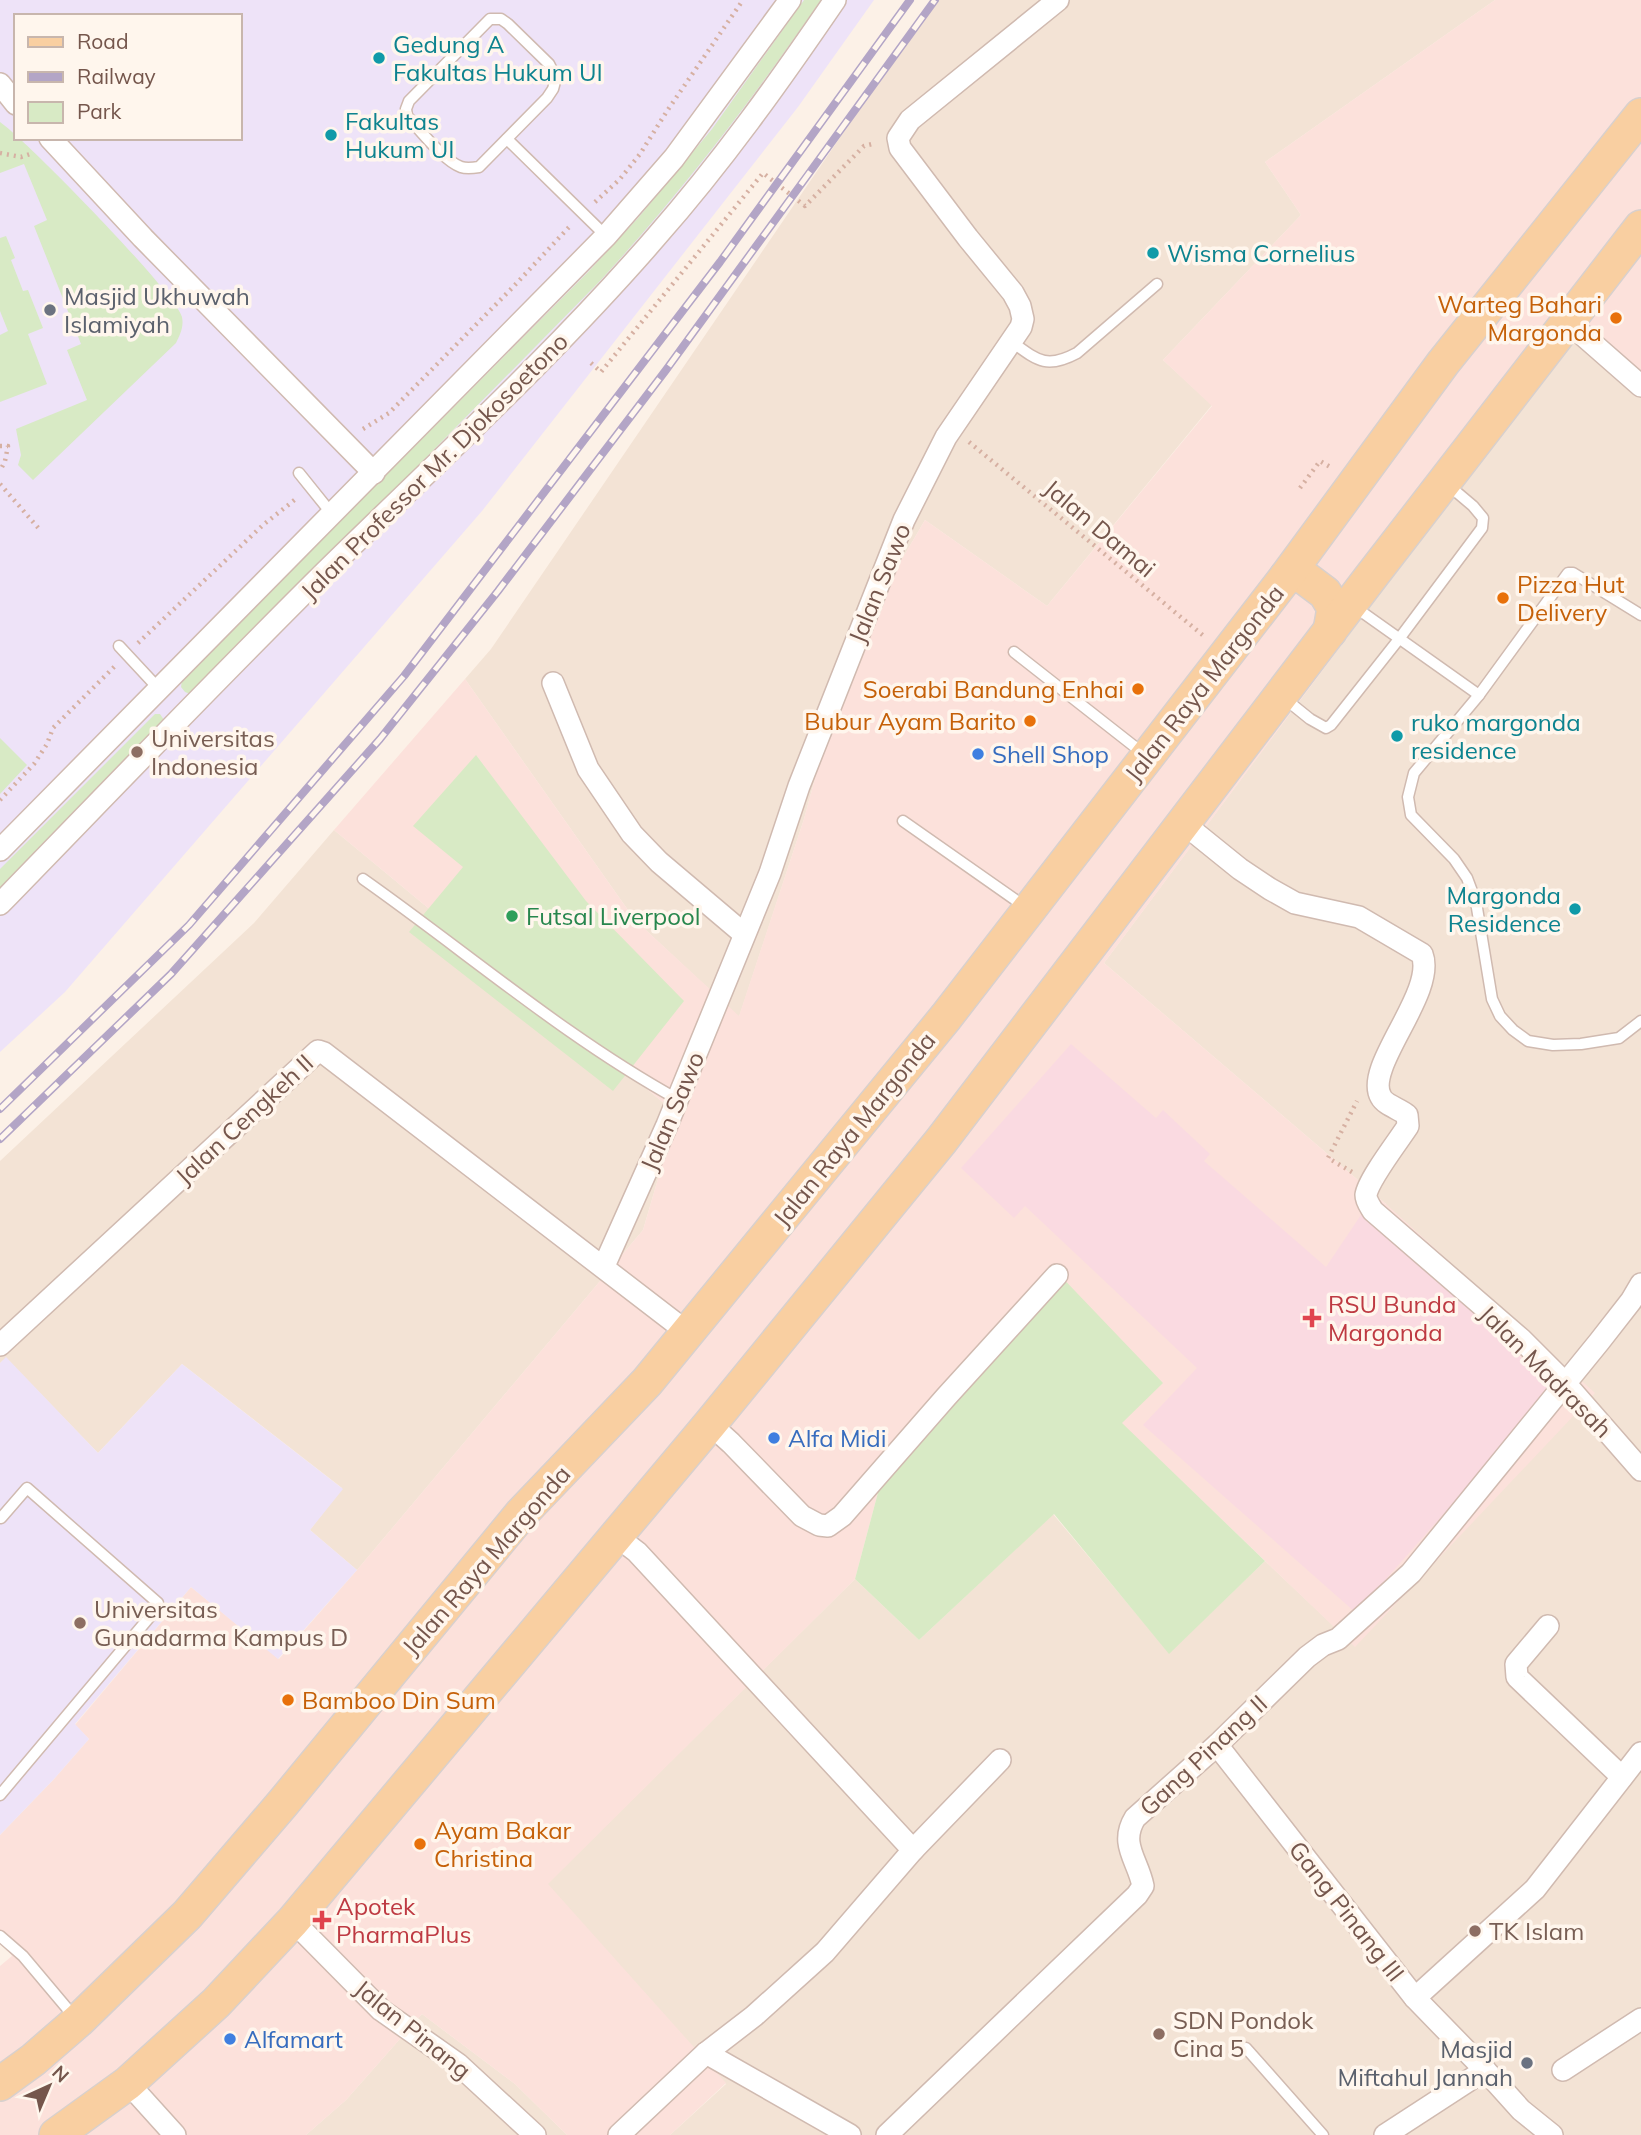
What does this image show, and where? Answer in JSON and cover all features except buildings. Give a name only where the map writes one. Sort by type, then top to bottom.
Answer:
[{"type":"main road","name":"Jalan Raya Margonda","points":[[0,2084],[78,2021],[187,1916],[521,1514],[647,1382],[946,1017],[1286,577],[1443,363],[1641,115]]},
{"type":"main road","points":[[56,2135],[128,2083],[216,2004],[293,1921],[710,1424],[948,1132],[1641,227]]},
{"type":"main road","points":[[1314,540],[1317,558],[1338,576],[1353,582],[1370,578]]},
{"type":"main road","points":[[1286,577],[1301,575],[1325,593],[1334,608],[1330,631]]},
{"type":"street","name":"Jalan Professor Mr. Djokosoetono","points":[[0,850],[606,236],[674,158],[790,0]]},
{"type":"street","name":"Jalan Professor Mr. Djokosoetono","points":[[0,904],[183,716],[565,337],[609,290],[732,146],[835,0]]},
{"type":"street","points":[[900,148],[898,138],[911,120],[1058,0]]},
{"type":"street","points":[[0,84],[14,102]]},
{"type":"street","points":[[52,140],[143,238],[374,473]]},
{"type":"street","name":"Jalan Sawo","points":[[604,1266],[677,1099],[770,873],[799,786],[904,520],[928,469],[952,428],[1012,342],[1023,318],[1013,293],[900,148]]},
{"type":"street","points":[[1568,322],[1641,386]]},
{"type":"street","points":[[553,683],[588,769],[632,834],[659,862],[744,934]]},
{"type":"street","points":[[159,689],[183,716]]},
{"type":"street","points":[[1183,823],[1240,869],[1295,903],[1359,916],[1422,954],[1424,972],[1412,1007],[1379,1073],[1377,1089],[1382,1100],[1408,1115],[1408,1126],[1371,1182]]},
{"type":"street","name":"Jalan Cengkeh II","points":[[0,1345],[318,1051],[604,1266]]},
{"type":"street","name":"Jalan Madrasah","points":[[1371,1182],[1366,1195],[1373,1211],[1521,1339],[1564,1382],[1641,1470]]},
{"type":"street","points":[[604,1266],[687,1332]]},
{"type":"street","points":[[710,1424],[732,1443],[802,1516],[819,1525],[828,1526],[842,1517],[946,1397],[1058,1275]]},
{"type":"street","name":"Gang Pinang II","points":[[887,2135],[1137,1895],[1143,1886],[1127,1839],[1129,1828],[1148,1806],[1217,1745],[1307,1657],[1323,1645],[1338,1639],[1411,1573],[1615,1321],[1641,1284]]},
{"type":"street","points":[[616,1536],[647,1563],[913,1850]]},
{"type":"street","points":[[1548,1626],[1516,1664],[1517,1677],[1622,1777]]},
{"type":"street","name":"Gang Pinang III","points":[[1217,1745],[1415,1998],[1521,2110],[1552,2135]]},
{"type":"street","points":[[1415,1998],[1535,1889],[1641,1753]]},
{"type":"street","points":[[619,2135],[706,2053],[754,2016],[825,1952],[913,1850],[1000,1760]]},
{"type":"street","name":"Jalan Pinang","points":[[293,1921],[381,2010],[458,2064],[536,2135]]},
{"type":"street","points":[[1563,2070],[1641,2020]]},
{"type":"street","points":[[706,2053],[850,2135]]},
{"type":"street","points":[[1385,2135],[1485,2070]]},
{"type":"street","points":[[128,2083],[176,2135]]},
{"type":"lane","points":[[490,19],[501,19],[515,30],[549,64],[556,78],[547,98],[507,139],[479,167],[461,167],[451,161],[418,128],[407,116],[406,109],[408,101],[490,19]]},
{"type":"lane","points":[[507,139],[606,236]]},
{"type":"lane","points":[[1012,342],[1042,362],[1070,357],[1157,284]]},
{"type":"lane","points":[[299,474],[332,514]]},
{"type":"lane","points":[[1281,696],[1326,728],[1399,639],[1482,528],[1483,518],[1445,482]]},
{"type":"lane","points":[[1641,615],[1573,573],[1568,573],[1479,695],[1414,773],[1408,797],[1411,815],[1454,859],[1467,878],[1476,902],[1492,999],[1500,1016],[1513,1030],[1528,1041],[1553,1045],[1619,1038],[1641,1021]]},
{"type":"lane","points":[[1351,604],[1479,695]]},
{"type":"lane","points":[[123,650],[159,689]]},
{"type":"lane","points":[[1014,652],[1147,755]]},
{"type":"lane","points":[[903,821],[1030,909]]},
{"type":"lane","points":[[363,879],[575,1036],[625,1070],[677,1099]]},
{"type":"lane","points":[[0,1795],[158,1607],[158,1603],[27,1488],[1,1518]]},
{"type":"lane","points":[[0,1775],[9,1783]]},
{"type":"lane","points":[[0,1936],[23,1956],[78,2021]]},
{"type":"lane","points":[[1246,2048],[1323,2135]]},
{"type":"path","points":[[346,444],[369,423],[389,413],[582,214],[620,179],[640,154],[743,0]]},
{"type":"path","points":[[591,363],[600,372],[763,173],[805,206],[864,146],[881,142],[900,148]]},
{"type":"path","name":"Jalan Damai","points":[[952,428],[1226,654]]},
{"type":"path","points":[[0,446],[8,446],[0,471]]},
{"type":"path","points":[[0,484],[41,531]]},
{"type":"path","points":[[0,800],[34,764],[47,744],[53,728],[123,650],[263,524],[310,488]]},
{"type":"path","points":[[1357,1101],[1328,1158],[1371,1182]]},
{"type":"shaded area","name":"Universitas Indonesia","points":[[0,0],[874,0],[798,107],[482,511],[65,992],[0,1052]]},
{"type":"shaded area","points":[[936,0],[1495,0],[1265,162],[1301,215],[1163,360],[1212,405],[1047,606],[925,520],[851,646],[804,819],[739,1017],[635,920],[465,679],[491,649]]},
{"type":"shaded area","points":[[1495,0],[1641,0],[1641,371],[1583,322],[1104,963],[1386,1204],[1595,1393],[1355,1647],[1121,1423],[880,1485],[855,1579],[548,1884],[726,2083],[670,2135],[567,2135],[515,2084],[422,2014],[346,2100],[306,2135],[0,2135],[0,1966],[12,1956],[0,1941],[0,1835],[89,1739],[75,1725],[191,1587],[279,1659],[643,1230],[677,1114],[334,830],[465,679],[635,920],[739,1016],[804,819],[851,646],[925,520],[1047,606],[1212,406],[1163,360],[1301,215],[1265,162]]},
{"type":"shaded area","points":[[1583,321],[1641,371],[1641,2135],[670,2135],[726,2084],[547,1884],[855,1579],[919,1640],[1053,1514],[1169,1653],[1265,1561],[1355,1646],[1386,1204],[1104,963]]},
{"type":"shaded area","points":[[334,830],[677,1114],[643,1230],[357,1570],[310,1530],[342,1488],[182,1364],[98,1453],[6,1358],[0,1363],[0,1161],[254,923]]},
{"type":"shaded area","name":"RSU Bunda Margonda","points":[[1071,1044],[1156,1118],[1163,1110],[1210,1154],[1204,1161],[1326,1267],[1365,1209],[1554,1389],[1356,1613],[1143,1425],[1197,1368],[1025,1206],[1014,1218],[961,1168]]},
{"type":"shaded area","name":"Universitas Gunadarma Kampus D","points":[[6,1357],[98,1453],[182,1364],[343,1489],[310,1530],[357,1570],[278,1659],[191,1587],[75,1724],[89,1739],[0,1835],[0,1363]]},
{"type":"shaded area","points":[[422,2014],[515,2084],[567,2135],[306,2135],[346,2100]]},
{"type":"green space","points":[[804,0],[821,0],[715,145],[599,282],[202,685],[190,694],[185,692],[181,687],[182,680],[589,271],[638,218],[712,129]]},
{"type":"green space","points":[[0,122],[14,134],[14,140],[20,140],[67,184],[128,249],[173,302],[182,317],[181,331],[176,343],[33,480],[18,465],[21,455],[16,429],[87,400],[67,350],[81,344],[34,226],[47,220],[24,164],[0,173]]},
{"type":"green space","points":[[6,236],[15,258],[11,260],[23,291],[28,290],[43,328],[28,334],[47,384],[0,402],[0,335],[8,331],[0,311],[0,238]]},
{"type":"green space","points":[[155,714],[160,714],[164,720],[0,890],[0,869]]},
{"type":"green space","points":[[0,738],[27,765],[0,794]]},
{"type":"green space","name":"Futsal Liverpool","points":[[476,755],[586,901],[684,1001],[613,1091],[409,932],[463,867],[413,826]]},
{"type":"green space","points":[[1054,1269],[1163,1383],[1122,1423],[1265,1561],[1169,1654],[1054,1514],[919,1640],[855,1579],[880,1485]]},
{"type":"railway","points":[[0,1109],[189,925],[404,676],[720,262],[910,0]]},
{"type":"railway","points":[[0,1139],[171,974],[380,739],[498,591],[666,370],[935,0]]},
{"type":"place","name":"Gedung A Fakultas Hukum UI","points":[[379,58]]},
{"type":"place","name":"Fakultas Hukum UI","points":[[331,135]]},
{"type":"place","name":"Wisma Cornelius","points":[[1153,253]]},
{"type":"place","name":"Masjid Ukhuwah Islamiyah","points":[[50,310]]},
{"type":"place","name":"Warteg Bahari Margonda","points":[[1616,318]]},
{"type":"place","name":"Pizza Hut Delivery","points":[[1503,598]]},
{"type":"place","name":"Soerabi Bandung Enhai","points":[[1138,689]]},
{"type":"place","name":"Bubur Ayam Barito","points":[[1030,721]]},
{"type":"place","name":"ruko margonda residence","points":[[1397,736]]},
{"type":"place","name":"Universitas Indonesia","points":[[137,752]]},
{"type":"place","name":"Shell Shop","points":[[978,754]]},
{"type":"place","name":"Margonda Residence","points":[[1575,909]]},
{"type":"place","name":"Futsal Liverpool","points":[[512,916]]},
{"type":"place","name":"RSU Bunda Margonda","points":[[1312,1318]]},
{"type":"place","name":"Alfa Midi","points":[[774,1438]]},
{"type":"place","name":"Universitas Gunadarma Kampus D","points":[[80,1623]]},
{"type":"place","name":"Bamboo Din Sum","points":[[288,1700]]},
{"type":"place","name":"Ayam Bakar Christina","points":[[420,1844]]},
{"type":"place","name":"Apotek PharmaPlus","points":[[322,1920]]},
{"type":"place","name":"TK Islam","points":[[1475,1931]]},
{"type":"place","name":"SDN Pondok Cina 5","points":[[1159,2034]]},
{"type":"place","name":"Alfamart","points":[[230,2039]]},
{"type":"place","name":"Masjid Miftahul Jannah","points":[[1527,2063]]}]
